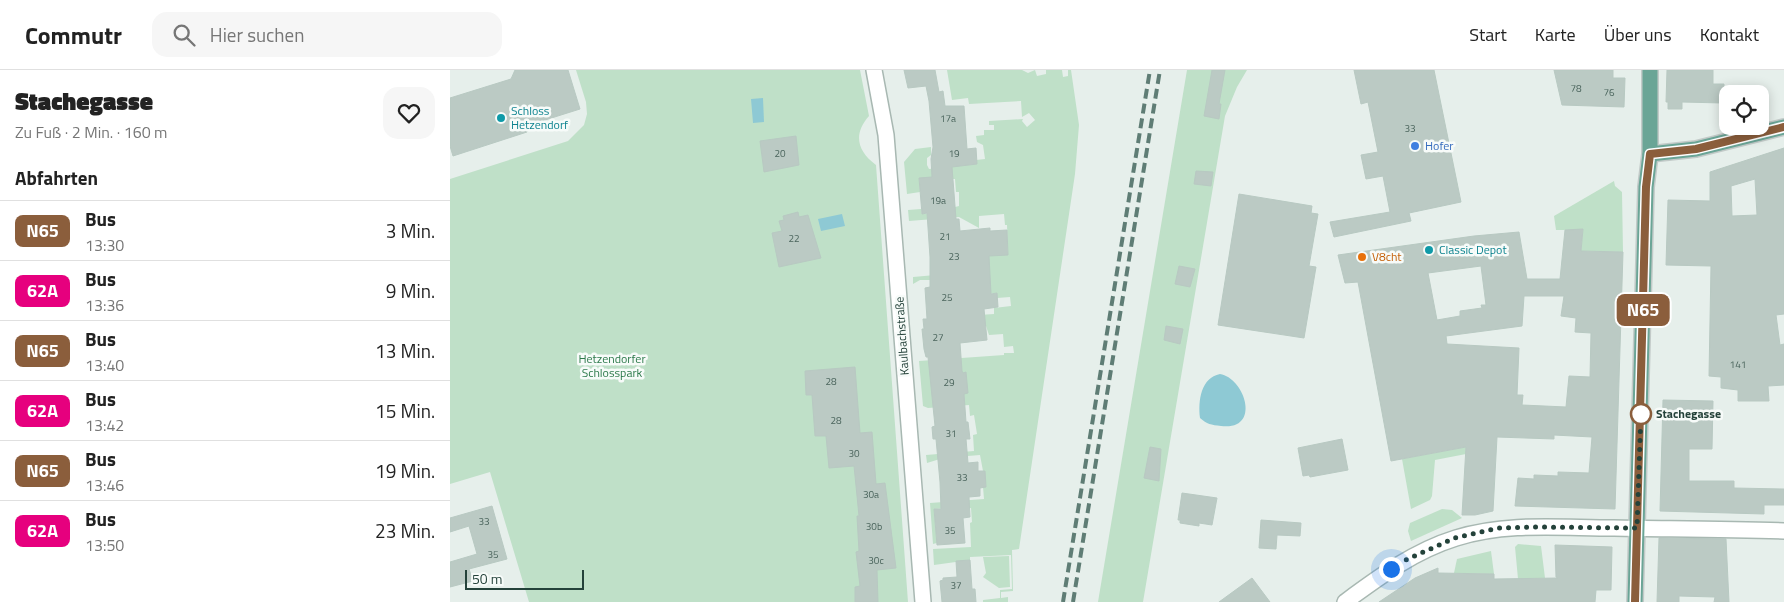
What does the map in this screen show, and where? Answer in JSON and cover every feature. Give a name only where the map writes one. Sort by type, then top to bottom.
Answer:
[{"type":"main road","points":[[1635,602],[1646,187],[1650,154],[1650,70]]},
{"type":"main road","points":[[1650,154],[1696,149],[1784,127]]},
{"type":"street","name":"Kaulbachstraße","points":[[874,70],[886,135],[923,602]]},
{"type":"street","points":[[1345,602],[1401,562],[1455,538],[1498,528],[1784,531]]},
{"type":"green space","name":"Hetzendorfer Schlosspark","points":[[576,70],[860,70],[869,116],[861,129],[859,142],[865,154],[876,165],[908,602],[529,602],[490,472],[450,484],[450,179],[568,141],[584,125],[587,114],[586,102]]},
{"type":"green space","points":[[947,70],[1022,70],[1028,73],[1035,70],[1037,76],[1046,74],[1046,70],[1062,70],[1063,77],[1068,76],[1068,70],[1071,70],[1079,125],[1075,174],[1019,549],[1012,550],[1013,591],[1001,592],[1001,598],[1008,597],[1008,602],[983,602],[983,600],[1000,598],[1000,590],[1012,589],[1011,555],[970,557],[970,560],[934,565],[933,549],[971,547],[970,523],[972,522],[971,508],[934,509],[937,543],[933,544],[930,503],[984,499],[983,487],[986,487],[980,455],[943,458],[927,463],[926,455],[974,451],[973,435],[977,434],[974,415],[970,416],[969,405],[928,408],[923,406],[919,361],[1014,353],[1013,346],[1004,347],[1003,334],[989,335],[986,326],[978,326],[979,315],[994,314],[994,308],[1011,306],[1010,297],[997,298],[997,293],[986,294],[949,280],[920,280],[913,284],[913,277],[969,272],[984,255],[1008,255],[1007,225],[1005,225],[1004,214],[979,216],[979,228],[959,217],[909,221],[908,210],[921,209],[922,214],[955,211],[955,207],[959,206],[959,192],[956,192],[955,179],[952,176],[919,179],[920,192],[907,194],[904,162],[915,149],[931,147],[931,155],[927,158],[929,169],[976,164],[976,160],[985,159],[983,145],[977,142],[976,136],[984,135],[984,130],[994,130],[994,125],[989,125],[989,121],[1023,119],[1022,121],[1027,127],[1035,120],[1029,113],[1022,117],[1021,101],[969,104],[968,98],[952,100]]},
{"type":"green space","points":[[1187,70],[1247,70],[1237,87],[1225,116],[1143,602],[1098,602]]},
{"type":"green space","points":[[1614,181],[1615,186],[1622,192],[1623,252],[1581,251],[1583,230],[1556,230],[1554,216]]},
{"type":"green space","points":[[1466,447],[1466,454],[1435,460],[1432,496],[1430,500],[1411,509],[1402,459]]},
{"type":"green space","points":[[1442,509],[1452,510],[1462,518],[1411,541],[1408,531],[1410,523]]},
{"type":"green space","points":[[1518,544],[1541,546],[1545,578],[1518,579],[1515,547]]},
{"type":"green space","points":[[1491,551],[1494,574],[1454,573],[1457,559]]},
{"type":"green space","points":[[1009,556],[1010,587],[999,588],[983,577],[986,573],[983,557]]},
{"type":"water","points":[[763,98],[764,122],[753,123],[751,99]]},
{"type":"water","points":[[842,214],[845,226],[821,231],[818,219]]},
{"type":"water","points":[[1220,374],[1229,378],[1236,385],[1245,403],[1245,413],[1242,421],[1234,425],[1212,425],[1200,418],[1200,397],[1202,391],[1209,380]]},
{"type":"building","name":"Schloss Hetzendorf","points":[[515,70],[568,70],[580,109],[526,126],[527,132],[453,156],[450,146],[450,98],[511,79]]},
{"type":"building","points":[[904,70],[935,70],[939,92],[943,91],[945,106],[964,106],[967,149],[976,148],[977,164],[952,167],[956,219],[959,219],[960,231],[990,228],[990,231],[1007,230],[1008,255],[989,256],[991,294],[997,293],[998,307],[984,309],[987,340],[960,343],[962,371],[963,373],[966,372],[968,393],[964,394],[966,422],[968,422],[970,439],[966,439],[968,463],[978,462],[978,471],[985,471],[986,487],[980,488],[980,496],[969,497],[970,517],[963,518],[965,543],[937,545],[934,509],[941,509],[940,482],[936,439],[933,439],[932,427],[935,426],[928,357],[926,357],[924,349],[922,329],[924,329],[923,319],[927,319],[925,288],[930,287],[930,257],[927,213],[922,214],[919,178],[932,177],[931,159],[933,147],[926,86],[908,88]]},
{"type":"building","points":[[1212,70],[1225,70],[1219,104],[1221,104],[1219,119],[1204,116]]},
{"type":"building","points":[[1354,70],[1434,70],[1461,202],[1409,213],[1411,221],[1334,237],[1330,222],[1390,212],[1383,176],[1366,179],[1361,155],[1378,152],[1368,102],[1361,104]]},
{"type":"building","points":[[1554,70],[1613,70],[1613,78],[1625,78],[1624,107],[1562,105]]},
{"type":"building","points":[[1667,70],[1713,70],[1713,84],[1724,84],[1719,85],[1719,103],[1682,102],[1682,109],[1668,109],[1668,102],[1666,102]]},
{"type":"building","points":[[796,136],[799,165],[764,172],[760,141]]},
{"type":"building","points":[[1784,148],[1784,314],[1776,315],[1780,345],[1784,344],[1784,385],[1768,386],[1769,401],[1738,401],[1738,390],[1721,388],[1721,377],[1709,376],[1711,266],[1666,265],[1668,200],[1710,201],[1710,172]],"holes":[[[1755,179],[1757,215],[1732,216],[1731,186]]]},
{"type":"building","points":[[1196,171],[1213,172],[1211,186],[1194,184]]},
{"type":"building","points":[[1239,194],[1312,206],[1311,213],[1318,214],[1309,266],[1316,267],[1304,338],[1218,325]]},
{"type":"building","points":[[798,212],[799,217],[808,215],[821,258],[779,267],[772,233],[782,231],[779,221],[784,220],[783,216]]},
{"type":"building","points":[[1583,229],[1581,251],[1623,252],[1615,509],[1515,506],[1518,478],[1534,479],[1534,475],[1558,476],[1558,472],[1589,473],[1592,437],[1554,435],[1554,439],[1497,437],[1493,511],[1475,515],[1462,515],[1466,447],[1391,461],[1358,282],[1345,283],[1338,255],[1474,236],[1519,232],[1527,279],[1560,279],[1565,230]],"holes":[[[1481,266],[1486,305],[1481,305],[1482,308],[1460,311],[1460,316],[1437,320],[1428,273]],[[1524,296],[1564,296],[1561,316],[1576,318],[1575,332],[1591,333],[1590,377],[1569,376],[1566,407],[1522,405],[1523,395],[1517,395],[1519,348],[1447,344],[1446,336],[1522,326]]]},
{"type":"building","points":[[1179,266],[1195,269],[1190,287],[1175,284]]},
{"type":"building","points":[[1166,326],[1183,329],[1180,344],[1164,340]]},
{"type":"building","points":[[855,367],[860,433],[872,432],[876,484],[885,483],[896,568],[877,570],[878,602],[855,602],[855,587],[860,586],[856,552],[859,551],[857,516],[859,516],[854,466],[829,468],[826,436],[815,436],[812,395],[806,395],[805,371]]},
{"type":"building","points":[[1663,400],[1713,401],[1712,449],[1689,449],[1689,481],[1734,481],[1734,488],[1784,489],[1784,505],[1764,505],[1764,514],[1660,511]]},
{"type":"building","points":[[1342,439],[1348,470],[1310,477],[1309,475],[1303,476],[1298,448]]},
{"type":"building","points":[[1150,447],[1161,449],[1159,481],[1144,478]]},
{"type":"building","points":[[1182,493],[1217,498],[1212,525],[1199,523],[1199,526],[1180,523],[1180,520],[1178,520]]},
{"type":"building","points":[[492,506],[507,559],[469,569],[473,581],[450,587],[450,562],[477,554],[469,526],[450,532],[450,518]]},
{"type":"building","points":[[1261,520],[1301,523],[1300,536],[1277,535],[1276,549],[1259,548]]},
{"type":"building","points":[[1659,538],[1726,539],[1729,602],[1714,602],[1715,597],[1679,596],[1679,602],[1657,602]]},
{"type":"building","points":[[1555,545],[1612,547],[1611,590],[1596,590],[1595,602],[1379,602],[1415,578],[1438,568],[1438,573],[1494,574],[1494,579],[1558,578],[1556,577]]},
{"type":"building","points":[[970,560],[972,589],[975,589],[976,602],[942,602],[940,581],[943,578],[957,577],[956,561]]},
{"type":"building","points":[[1252,578],[1270,602],[1219,602]]},
{"type":"railway","points":[[1063,602],[1150,70]]},
{"type":"railway","points":[[1073,602],[1160,70]]},
{"type":"bus line","name":"N65","points":[[1635,602],[1646,187],[1650,154],[1696,149],[1784,127]]},
{"type":"place","name":"Schloss Hetzendorf","points":[[501,118]]},
{"type":"place","name":"Hofer","points":[[1415,146]]},
{"type":"place","name":"Classic Depot","points":[[1429,250]]},
{"type":"place","name":"V8cht","points":[[1362,257]]},
{"type":"place","name":"Stachegasse","points":[[1641,414]]},
{"type":"route","points":[[1391,569],[1401,562],[1455,538],[1498,528],[1637,528],[1641,412],[1641,414]]}]
